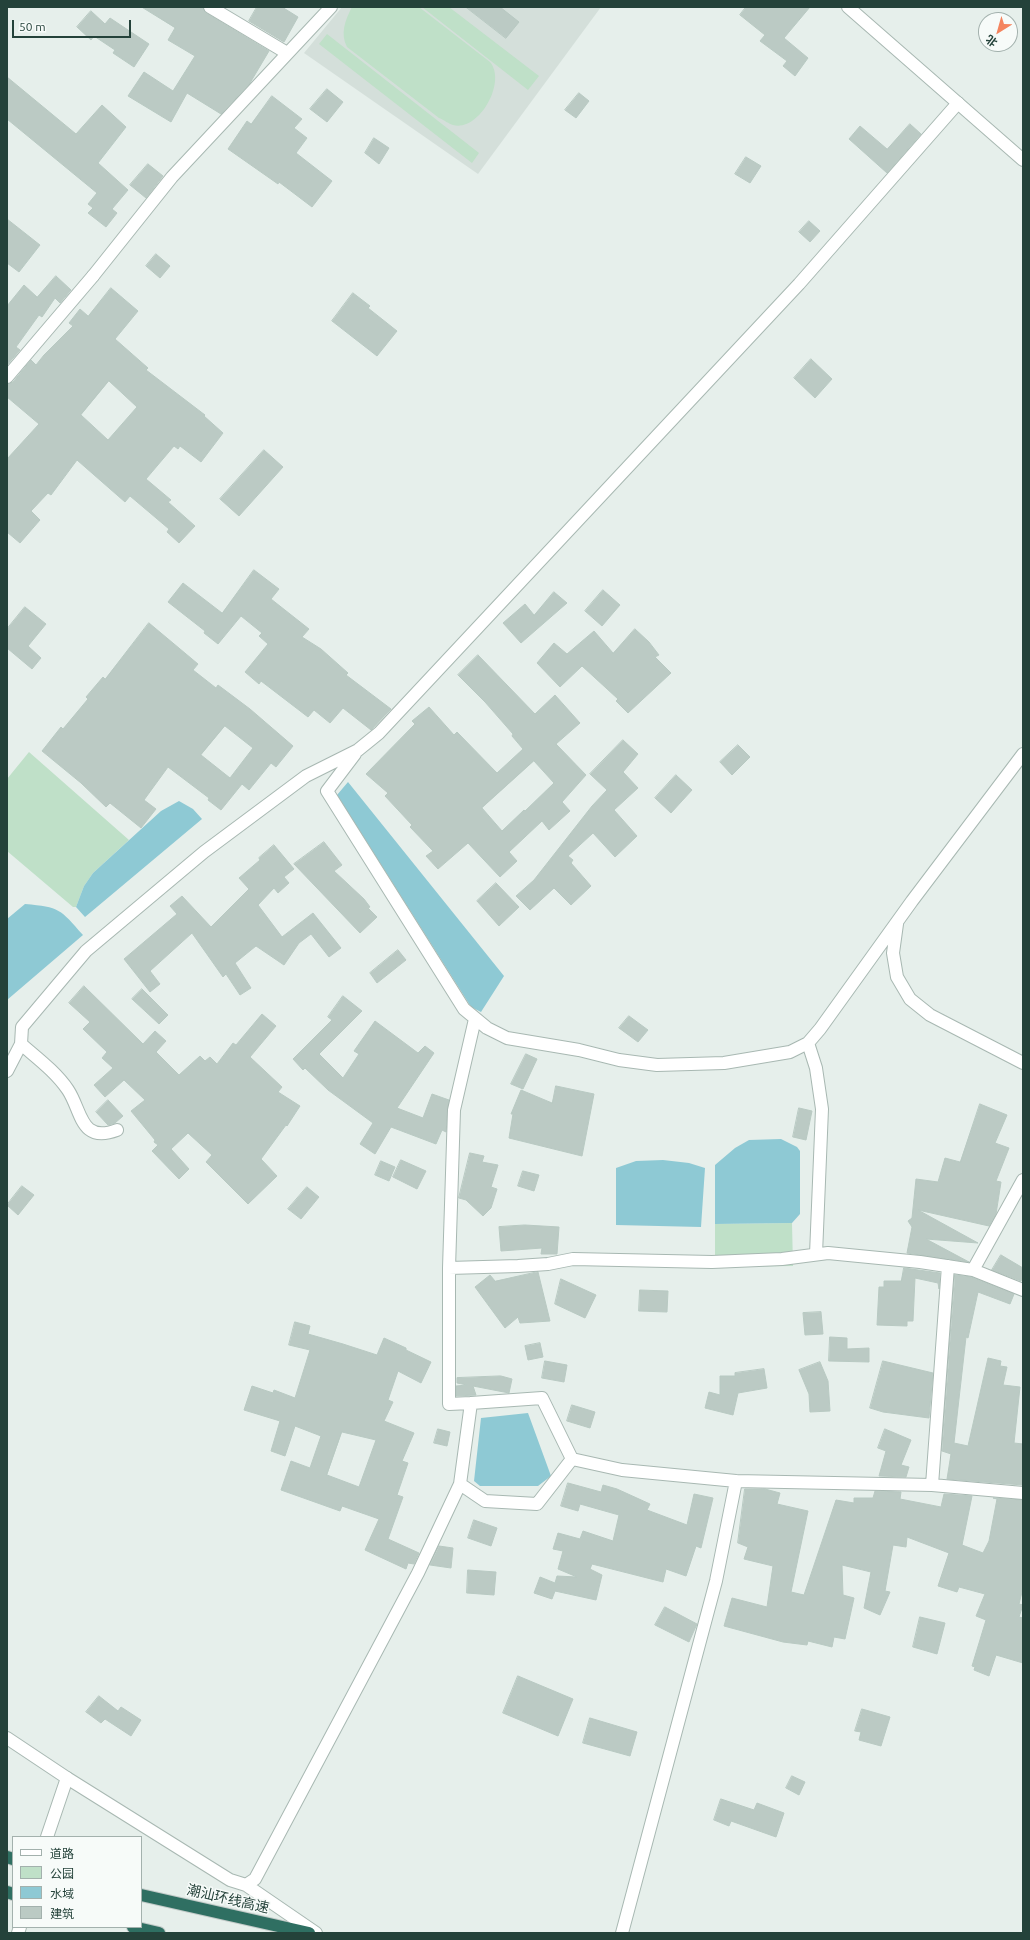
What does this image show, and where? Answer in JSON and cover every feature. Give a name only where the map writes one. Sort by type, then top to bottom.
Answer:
[{"type":"highway","name":"潮汕环线高速","points":[[142,1895],[308,1933]]},
{"type":"highway","points":[[137,1928],[159,1933]]},
{"type":"street","points":[[210,7],[287,53]]},
{"type":"street","points":[[7,377],[93,276],[172,177],[331,7]]},
{"type":"street","points":[[848,7],[1023,160]]},
{"type":"street","points":[[7,1071],[21,1044],[22,1027],[86,951],[204,852],[306,776],[358,750],[379,733],[406,706],[799,284],[958,103]]},
{"type":"street","points":[[358,750],[327,791],[464,1009],[487,1028],[507,1038],[579,1050],[619,1060],[657,1065],[724,1063],[790,1052],[808,1043],[820,1029],[898,921],[1023,754]]},
{"type":"street","points":[[898,921],[893,953],[897,977],[910,1000],[930,1015],[1023,1063]]},
{"type":"street","points":[[476,1019],[454,1110],[449,1268],[449,1404],[542,1398],[572,1459]]},
{"type":"street","points":[[808,1043],[816,1068],[822,1109],[816,1254]]},
{"type":"street","points":[[21,1044],[48,1068],[68,1090],[80,1118],[91,1131],[104,1135],[117,1130]]},
{"type":"street","points":[[973,1270],[1023,1180]]},
{"type":"street","points":[[449,1268],[526,1266],[548,1264],[572,1259],[712,1262],[782,1259],[828,1253],[973,1270],[1023,1290]]},
{"type":"street","points":[[932,1485],[948,1266]]},
{"type":"street","points":[[246,1885],[255,1879],[418,1573],[460,1484],[471,1403]]},
{"type":"street","points":[[572,1459],[622,1470],[736,1481],[932,1485],[1023,1493]]},
{"type":"street","points":[[460,1484],[486,1500],[537,1504],[572,1459]]},
{"type":"street","points":[[622,1933],[716,1581],[736,1481]]},
{"type":"street","points":[[7,1738],[67,1778],[230,1880],[246,1885],[316,1933]]},
{"type":"street","points":[[47,1836],[67,1778]]},
{"type":"shaded area","points":[[342,7],[601,7],[478,174],[304,53]]},
{"type":"green space","points":[[352,7],[419,7],[490,62],[494,71],[495,81],[493,93],[488,104],[472,121],[463,125],[453,125],[439,118],[347,47],[344,37],[344,27]]},
{"type":"green space","points":[[422,7],[449,7],[539,76],[528,90]]},
{"type":"green space","points":[[327,34],[479,153],[472,163],[319,44]]},
{"type":"green space","points":[[29,752],[129,840],[93,873],[84,886],[76,907],[73,907],[7,851],[7,779]]},
{"type":"green space","points":[[792,1223],[793,1266],[715,1267],[715,1224]]},
{"type":"water","points":[[348,782],[504,976],[481,1012],[471,1007],[337,795]]},
{"type":"water","points":[[179,801],[193,809],[202,819],[85,917],[76,907],[84,886],[93,873],[161,811]]},
{"type":"water","points":[[25,904],[53,908],[64,915],[83,935],[7,1000],[7,919]]},
{"type":"water","points":[[781,1139],[797,1147],[800,1151],[800,1214],[792,1223],[715,1224],[715,1165],[735,1148],[749,1140]]},
{"type":"water","points":[[663,1160],[689,1163],[705,1168],[701,1227],[616,1225],[616,1168],[636,1161]]},
{"type":"water","points":[[528,1413],[551,1476],[538,1486],[480,1486],[474,1481],[481,1418]]},
{"type":"building","points":[[142,7],[203,7],[206,13],[269,51],[250,83],[221,114],[187,93],[171,122],[128,96],[144,72],[173,91],[195,56],[168,40],[175,28]]},
{"type":"building","points":[[257,7],[282,7],[298,17],[284,42],[249,21]]},
{"type":"building","points":[[466,7],[500,7],[519,22],[506,38]]},
{"type":"building","points":[[746,7],[810,7],[784,38],[808,58],[795,76],[783,66],[787,61],[760,41],[765,35],[740,15]]},
{"type":"building","points":[[91,11],[105,24],[110,18],[149,44],[134,67],[113,53],[115,50],[94,36],[91,40],[77,27]]},
{"type":"building","points":[[7,77],[76,134],[102,105],[126,127],[98,163],[128,190],[112,209],[117,213],[106,227],[88,213],[93,208],[88,204],[97,193],[7,119]]},
{"type":"building","points":[[327,89],[343,102],[327,122],[310,109]]},
{"type":"building","points":[[579,93],[589,101],[576,118],[565,110]]},
{"type":"building","points":[[272,96],[302,119],[294,128],[307,138],[296,153],[332,181],[312,207],[279,182],[278,184],[228,149],[247,121],[251,124]]},
{"type":"building","points":[[910,124],[921,134],[887,173],[849,139],[860,126],[887,149]]},
{"type":"building","points":[[374,138],[389,148],[379,164],[365,153]]},
{"type":"building","points":[[746,157],[761,166],[750,183],[735,174]]},
{"type":"building","points":[[148,164],[163,176],[146,198],[130,185]]},
{"type":"building","points":[[7,219],[40,245],[19,272],[7,263]]},
{"type":"building","points":[[809,221],[820,231],[810,242],[799,232]]},
{"type":"building","points":[[156,254],[170,266],[160,278],[146,266]]},
{"type":"building","points":[[56,276],[71,290],[60,303],[55,298],[42,317],[39,315],[16,347],[20,350],[7,365],[7,306],[24,285],[37,297]]},
{"type":"building","points":[[111,288],[138,311],[115,339],[148,368],[146,370],[205,415],[204,416],[223,433],[201,462],[180,446],[178,449],[174,446],[146,479],[171,500],[168,502],[195,526],[179,543],[167,532],[169,529],[130,496],[125,502],[77,460],[51,495],[48,493],[31,511],[40,520],[20,543],[7,532],[7,459],[39,424],[7,397],[7,384],[13,382],[31,360],[36,365],[73,326],[69,323],[80,309],[88,316]],"holes":[[[109,381],[137,407],[108,440],[81,415]]]},
{"type":"building","points":[[353,293],[370,306],[368,308],[397,331],[377,356],[332,321]]},
{"type":"building","points":[[811,359],[832,379],[815,398],[794,378]]},
{"type":"building","points":[[264,450],[283,467],[239,516],[220,499]]},
{"type":"building","points":[[254,570],[279,589],[271,599],[309,629],[302,637],[321,649],[348,673],[346,675],[391,709],[371,730],[343,708],[330,723],[314,710],[308,717],[261,681],[259,684],[245,672],[268,644],[259,636],[262,633],[241,616],[218,644],[204,633],[205,631],[168,602],[183,583],[222,613]]},
{"type":"building","points":[[603,590],[620,605],[602,626],[585,611]]},
{"type":"building","points":[[554,592],[567,603],[521,643],[503,623],[525,604],[534,615]]},
{"type":"building","points":[[25,607],[46,624],[28,646],[41,658],[32,669],[7,648],[7,629]]},
{"type":"building","points":[[149,623],[198,664],[193,670],[216,688],[218,685],[250,709],[293,746],[276,767],[271,763],[249,790],[242,784],[221,810],[208,800],[209,798],[168,767],[144,800],[156,809],[141,828],[110,803],[106,807],[81,783],[42,751],[61,727],[63,729],[88,699],[86,697],[103,677],[105,679]],"holes":[[[225,726],[253,748],[230,778],[201,755]]]},
{"type":"building","points":[[635,629],[649,642],[659,655],[655,657],[671,673],[628,713],[616,701],[618,699],[582,666],[560,687],[537,663],[554,643],[567,654],[594,631],[613,653]]},
{"type":"building","points":[[478,655],[535,714],[555,695],[580,723],[556,744],[586,775],[562,802],[570,811],[549,830],[542,821],[509,852],[517,861],[500,877],[468,843],[438,869],[426,856],[433,851],[410,827],[412,825],[385,796],[388,793],[366,774],[415,724],[412,721],[429,707],[454,735],[457,732],[497,773],[523,749],[512,736],[513,734],[485,702],[458,675]],"holes":[[[534,761],[554,783],[502,831],[482,808]]]},
{"type":"building","points":[[623,740],[638,754],[623,772],[638,788],[614,810],[637,836],[615,857],[593,833],[568,856],[573,860],[571,863],[591,886],[571,905],[554,888],[530,910],[516,896],[534,880],[592,806],[607,790],[590,774]]},
{"type":"building","points":[[738,745],[750,757],[732,775],[720,762]]},
{"type":"building","points":[[676,775],[692,790],[671,813],[655,798]]},
{"type":"building","points":[[324,842],[342,865],[334,871],[364,899],[370,907],[368,908],[377,917],[360,933],[294,864]]},
{"type":"building","points":[[274,845],[294,869],[284,877],[289,883],[278,893],[274,888],[258,905],[282,937],[313,913],[341,948],[329,957],[311,934],[299,943],[284,965],[256,946],[235,963],[251,988],[240,995],[226,974],[223,977],[192,933],[150,971],[160,984],[150,992],[124,959],[177,914],[170,906],[182,896],[211,927],[249,889],[239,878],[260,860],[259,858]]},
{"type":"building","points":[[496,883],[519,907],[499,926],[477,901]]},
{"type":"building","points":[[398,950],[406,960],[377,983],[370,973]]},
{"type":"building","points":[[84,986],[143,1044],[155,1031],[166,1041],[156,1052],[179,1075],[200,1056],[205,1061],[210,1057],[217,1064],[233,1043],[236,1045],[262,1014],[276,1026],[250,1057],[282,1087],[278,1092],[300,1106],[287,1126],[286,1125],[261,1159],[277,1176],[248,1204],[206,1162],[212,1155],[188,1133],[171,1149],[189,1169],[179,1179],[152,1151],[158,1145],[154,1142],[155,1140],[131,1111],[145,1100],[124,1080],[105,1097],[94,1085],[113,1068],[102,1058],[107,1052],[83,1029],[90,1022],[69,1003]]},
{"type":"building","points":[[142,989],[168,1015],[159,1024],[132,999]]},
{"type":"building","points":[[343,996],[362,1011],[319,1054],[343,1078],[359,1054],[354,1051],[375,1021],[418,1053],[425,1046],[434,1053],[397,1108],[423,1118],[432,1094],[449,1100],[446,1132],[442,1130],[436,1144],[391,1127],[375,1154],[360,1144],[373,1123],[328,1090],[305,1068],[303,1070],[293,1059],[332,1020],[328,1017]]},
{"type":"building","points":[[629,1016],[648,1030],[638,1042],[619,1028]]},
{"type":"building","points":[[526,1054],[537,1059],[523,1089],[511,1084]]},
{"type":"building","points":[[556,1086],[594,1094],[582,1156],[509,1138],[513,1114],[511,1114],[521,1090],[552,1103]]},
{"type":"building","points":[[108,1100],[123,1116],[115,1123],[108,1125],[96,1112]]},
{"type":"building","points":[[980,1104],[1007,1115],[995,1143],[1009,1148],[996,1181],[1001,1182],[996,1214],[989,1226],[918,1210],[978,1243],[926,1239],[969,1262],[907,1253],[912,1227],[908,1221],[912,1218],[916,1179],[938,1182],[945,1158],[960,1162]]},
{"type":"building","points":[[799,1108],[812,1111],[806,1140],[793,1137]]},
{"type":"building","points":[[470,1153],[484,1156],[482,1162],[498,1165],[491,1187],[497,1189],[491,1208],[483,1216],[466,1200],[459,1198]]},
{"type":"building","points":[[401,1160],[426,1171],[417,1189],[393,1177]]},
{"type":"building","points":[[381,1161],[395,1167],[389,1181],[375,1175]]},
{"type":"building","points":[[523,1171],[539,1175],[534,1191],[518,1186]]},
{"type":"building","points":[[22,1186],[34,1195],[18,1215],[7,1205]]},
{"type":"building","points":[[307,1187],[319,1197],[301,1219],[288,1209]]},
{"type":"building","points":[[525,1225],[559,1227],[557,1254],[541,1254],[542,1248],[501,1251],[499,1227]]},
{"type":"building","points":[[1001,1255],[1023,1268],[1023,1277],[1021,1281],[992,1270]]},
{"type":"building","points":[[904,1268],[940,1273],[939,1289],[938,1283],[915,1278],[913,1321],[907,1321],[907,1326],[877,1325],[879,1287],[884,1287],[884,1281],[901,1281]]},
{"type":"building","points":[[538,1272],[550,1321],[520,1323],[518,1317],[505,1328],[475,1287],[490,1275],[495,1281]]},
{"type":"building","points":[[955,1275],[971,1277],[1014,1294],[1010,1304],[978,1292],[968,1338],[966,1337],[954,1443],[968,1446],[988,1358],[1001,1361],[1000,1366],[1007,1367],[1003,1385],[1020,1387],[1014,1443],[1023,1444],[1023,1485],[947,1479],[951,1454],[942,1451]]},
{"type":"building","points":[[561,1279],[596,1295],[585,1318],[555,1304]]},
{"type":"building","points":[[640,1290],[668,1291],[667,1312],[639,1311]]},
{"type":"building","points":[[821,1312],[823,1334],[805,1335],[803,1313]]},
{"type":"building","points":[[295,1322],[310,1326],[308,1334],[377,1355],[384,1338],[431,1362],[421,1383],[398,1371],[388,1400],[393,1402],[384,1421],[414,1433],[402,1461],[408,1463],[397,1495],[403,1497],[388,1539],[419,1553],[414,1564],[408,1563],[406,1569],[365,1550],[379,1519],[342,1506],[340,1511],[281,1490],[291,1461],[310,1468],[321,1436],[295,1426],[285,1456],[271,1451],[280,1421],[244,1410],[252,1386],[273,1393],[274,1390],[295,1398],[310,1350],[289,1345]],"holes":[[[342,1432],[376,1440],[359,1487],[327,1475]]]},
{"type":"building","points":[[830,1337],[847,1338],[847,1349],[869,1348],[869,1362],[829,1361]]},
{"type":"building","points":[[540,1343],[543,1357],[528,1360],[525,1346]]},
{"type":"building","points":[[545,1361],[567,1365],[564,1382],[542,1378]]},
{"type":"building","points":[[883,1361],[933,1373],[929,1418],[883,1412],[870,1408]]},
{"type":"building","points":[[820,1362],[828,1381],[830,1411],[810,1412],[809,1394],[799,1370]]},
{"type":"building","points":[[764,1369],[767,1388],[738,1393],[733,1415],[705,1408],[709,1392],[720,1395],[720,1376],[735,1376],[735,1373]]},
{"type":"building","points":[[501,1376],[512,1379],[509,1393],[473,1386],[476,1395],[456,1396],[456,1386],[467,1385],[457,1383],[457,1378]]},
{"type":"building","points":[[572,1405],[595,1412],[590,1428],[567,1421]]},
{"type":"building","points":[[438,1429],[450,1432],[447,1446],[434,1443]]},
{"type":"building","points":[[885,1429],[911,1440],[901,1465],[909,1467],[906,1477],[879,1476],[886,1451],[878,1448]]},
{"type":"building","points":[[568,1483],[601,1492],[603,1485],[617,1489],[650,1504],[647,1510],[687,1525],[694,1494],[713,1498],[701,1548],[696,1546],[686,1576],[666,1569],[663,1582],[592,1564],[590,1569],[602,1575],[596,1600],[555,1591],[552,1599],[534,1593],[540,1577],[555,1583],[557,1576],[577,1577],[558,1569],[563,1551],[553,1549],[558,1533],[580,1539],[583,1531],[613,1541],[619,1515],[580,1504],[578,1511],[561,1506]]},
{"type":"building","points":[[745,1489],[765,1489],[780,1493],[777,1504],[808,1511],[791,1592],[804,1595],[836,1500],[854,1503],[854,1498],[873,1498],[875,1491],[901,1492],[900,1499],[941,1507],[944,1494],[972,1496],[962,1545],[983,1553],[989,1541],[997,1499],[993,1498],[1023,1500],[1023,1588],[1019,1604],[1023,1605],[1019,1617],[1023,1618],[1023,1663],[996,1655],[989,1676],[974,1670],[975,1667],[972,1666],[986,1620],[976,1616],[985,1594],[959,1587],[957,1592],[938,1586],[949,1553],[907,1537],[906,1547],[893,1545],[885,1591],[890,1592],[880,1615],[864,1608],[871,1572],[842,1565],[843,1595],[854,1598],[845,1639],[834,1637],[832,1647],[808,1641],[807,1645],[783,1642],[724,1626],[732,1598],[767,1607],[773,1566],[744,1559],[748,1547],[738,1543]]},
{"type":"building","points":[[474,1520],[497,1528],[491,1546],[468,1538]]},
{"type":"building","points":[[439,1546],[453,1548],[451,1568],[430,1565]]},
{"type":"building","points":[[468,1570],[496,1572],[494,1595],[467,1593]]},
{"type":"building","points":[[665,1607],[697,1624],[689,1642],[655,1625]]},
{"type":"building","points":[[920,1617],[945,1623],[937,1654],[913,1647]]},
{"type":"building","points":[[518,1676],[573,1699],[558,1736],[503,1713]]},
{"type":"building","points":[[99,1696],[118,1711],[121,1707],[141,1720],[131,1736],[105,1719],[101,1723],[86,1712]]},
{"type":"building","points":[[862,1709],[890,1717],[881,1746],[859,1740],[861,1732],[855,1731]]},
{"type":"building","points":[[590,1718],[637,1732],[630,1756],[583,1743]]},
{"type":"building","points":[[792,1776],[805,1782],[799,1795],[786,1788]]},
{"type":"building","points":[[721,1799],[754,1810],[757,1803],[784,1813],[776,1837],[731,1821],[729,1826],[714,1820]]}]
